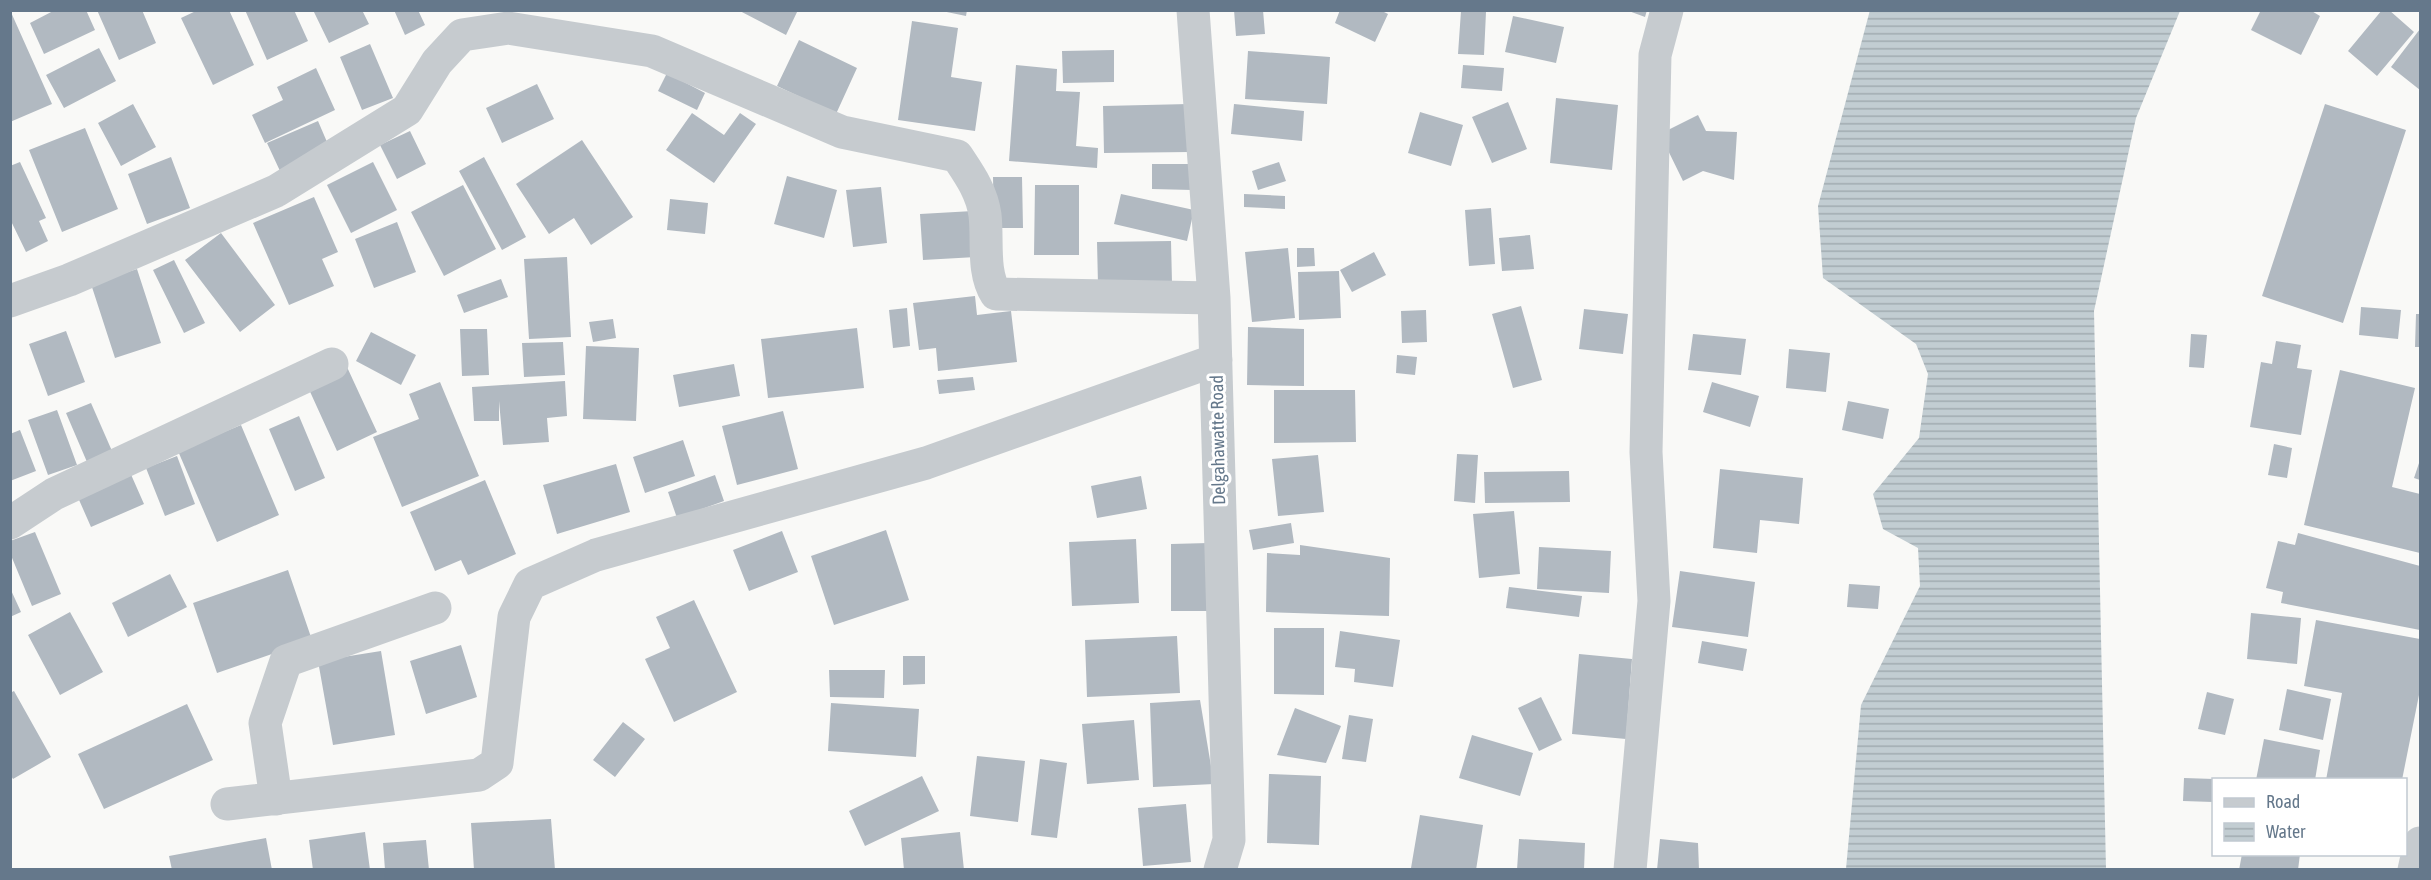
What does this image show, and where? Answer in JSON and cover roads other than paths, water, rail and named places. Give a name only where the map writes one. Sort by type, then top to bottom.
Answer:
[{"type":"street","name":"Delgahawatte Road","points":[[1193,10],[1214,298],[1216,360],[1229,840],[1220,870]]},
{"type":"street","points":[[1630,870],[1654,601],[1647,440],[1655,55],[1666,10]]},
{"type":"street","points":[[10,301],[69,280],[276,191],[407,110],[437,62],[462,35],[508,28],[652,51],[842,132],[957,156],[974,181],[985,213],[989,284],[996,294],[1214,298]]},
{"type":"street","points":[[227,804],[479,775],[497,763],[514,617],[530,584],[596,555],[926,463],[1216,360]]},
{"type":"street","points":[[10,523],[54,494],[332,364]]},
{"type":"street","points":[[276,799],[265,723],[286,661],[435,608]]},
{"type":"street","points":[[2414,870],[2421,843]]},
{"type":"water","points":[[1870,10],[2180,11],[2136,118],[2094,311],[2106,869],[1846,869],[1861,705],[1920,586],[1918,548],[1883,529],[1873,494],[1919,438],[1928,374],[1916,344],[1823,278],[1818,206]]}]
